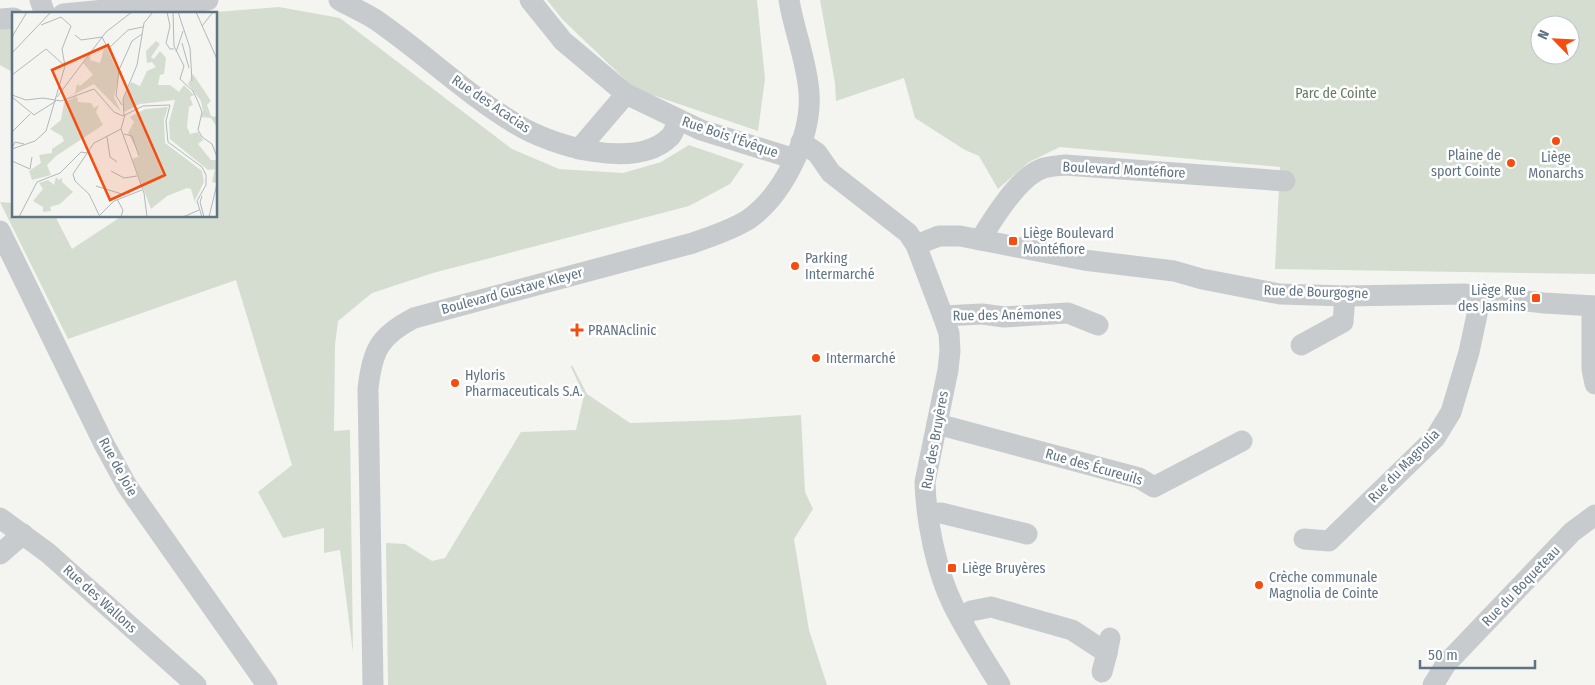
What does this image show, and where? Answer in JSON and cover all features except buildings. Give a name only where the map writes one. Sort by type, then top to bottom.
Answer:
[{"type":"street","points":[[40,0],[44,12]]},
{"type":"street","points":[[84,12],[208,0]]},
{"type":"street","name":"Rue des Acacias","points":[[339,0],[375,19],[517,124],[547,139],[579,149],[607,154],[633,153],[652,148],[671,136],[678,120]]},
{"type":"street","name":"Rue Bois l'Évêque","points":[[530,0],[563,41],[626,94],[678,120],[726,138],[796,155]]},
{"type":"street","name":"Boulevard Gustave Kleyer","points":[[373,685],[368,389],[370,364],[383,340],[398,326],[414,318],[711,236],[749,218],[770,199],[783,182],[796,155],[807,113],[809,94],[806,70],[789,0]]},
{"type":"street","points":[[579,149],[626,94]]},
{"type":"street","points":[[796,155],[817,153],[831,173],[902,228],[916,245],[939,236],[960,236],[980,240]]},
{"type":"street","name":"Boulevard Montéfiore","points":[[980,240],[995,215],[1026,179],[1042,168],[1065,165],[1285,181]]},
{"type":"street","name":"Rue de Joie","points":[[0,231],[127,486],[266,685]]},
{"type":"street","name":"Rue de Bourgogne","points":[[980,240],[1084,260],[1174,271],[1280,294],[1345,296],[1464,294],[1544,303],[1593,306]]},
{"type":"street","name":"Rue des Bruyères","points":[[916,245],[944,316],[949,333],[950,351],[925,482],[928,514],[944,584],[961,618],[1000,685]]},
{"type":"street","points":[[1301,345],[1343,322],[1345,296]]},
{"type":"street","name":"Rue du Magnolia","points":[[1304,539],[1330,541],[1435,438],[1451,412],[1469,352],[1481,296]]},
{"type":"street","points":[[1593,306],[1592,369],[1595,384]]},
{"type":"street","name":"Rue des Anémones","points":[[944,316],[982,314],[1004,317],[1068,313],[1098,325]]},
{"type":"street","name":"Rue des Écureuils","points":[[937,424],[1139,478],[1152,493],[1242,441]]},
{"type":"street","points":[[928,514],[941,513],[1027,534]]},
{"type":"street","name":"Rue du Boqueteau","points":[[1433,685],[1446,664],[1459,650],[1572,532],[1595,515]]},
{"type":"street","name":"Rue des Wallons","points":[[0,518],[48,553],[196,685]]},
{"type":"street","points":[[0,554],[23,534]]},
{"type":"street","points":[[961,618],[972,611],[991,607],[1072,630],[1106,654]]},
{"type":"green space","points":[[547,0],[757,0],[765,79],[758,131],[635,89],[563,20]]},
{"type":"green space","name":"Parc de Cointe","points":[[820,0],[1595,0],[1595,274],[1275,269],[1280,167],[1060,147],[1029,162],[998,189],[979,156],[965,150],[915,118],[904,78],[836,101],[835,83]]},
{"type":"green space","points":[[279,7],[340,18],[512,149],[559,169],[623,173],[661,162],[689,145],[744,164],[730,184],[689,206],[433,273],[372,293],[338,321],[335,345],[334,431],[350,430],[353,653],[340,550],[324,553],[324,528],[283,538],[258,492],[292,465],[236,280],[68,339],[0,202],[12,203],[12,218],[56,218],[72,249],[119,218],[218,218],[217,12]]},
{"type":"green space","points":[[12,25],[12,72],[0,65],[0,26]]},
{"type":"green space","points":[[572,365],[587,394],[630,423],[801,415],[805,492],[813,509],[794,539],[809,630],[827,685],[388,685],[386,543],[405,544],[432,561],[445,558],[521,432],[576,430],[584,395],[571,367]]},
{"type":"place","name":"Liège Monarchs","points":[[1556,141]]},
{"type":"place","name":"Plaine de sport Cointe","points":[[1511,163]]},
{"type":"place","name":"Liège Boulevard Montéfiore","points":[[1013,241]]},
{"type":"place","name":"Parking Intermarché","points":[[795,266]]},
{"type":"place","name":"Liège Rue des Jasmins","points":[[1536,298]]},
{"type":"place","name":"PRANAclinic","points":[[577,330]]},
{"type":"place","name":"Intermarché","points":[[816,358]]},
{"type":"place","name":"Hyloris Pharmaceuticals S.A.","points":[[455,383]]},
{"type":"place","name":"Liège Bruyères","points":[[952,568]]},
{"type":"place","name":"Crèche communale Magnolia de Cointe","points":[[1259,585]]}]
